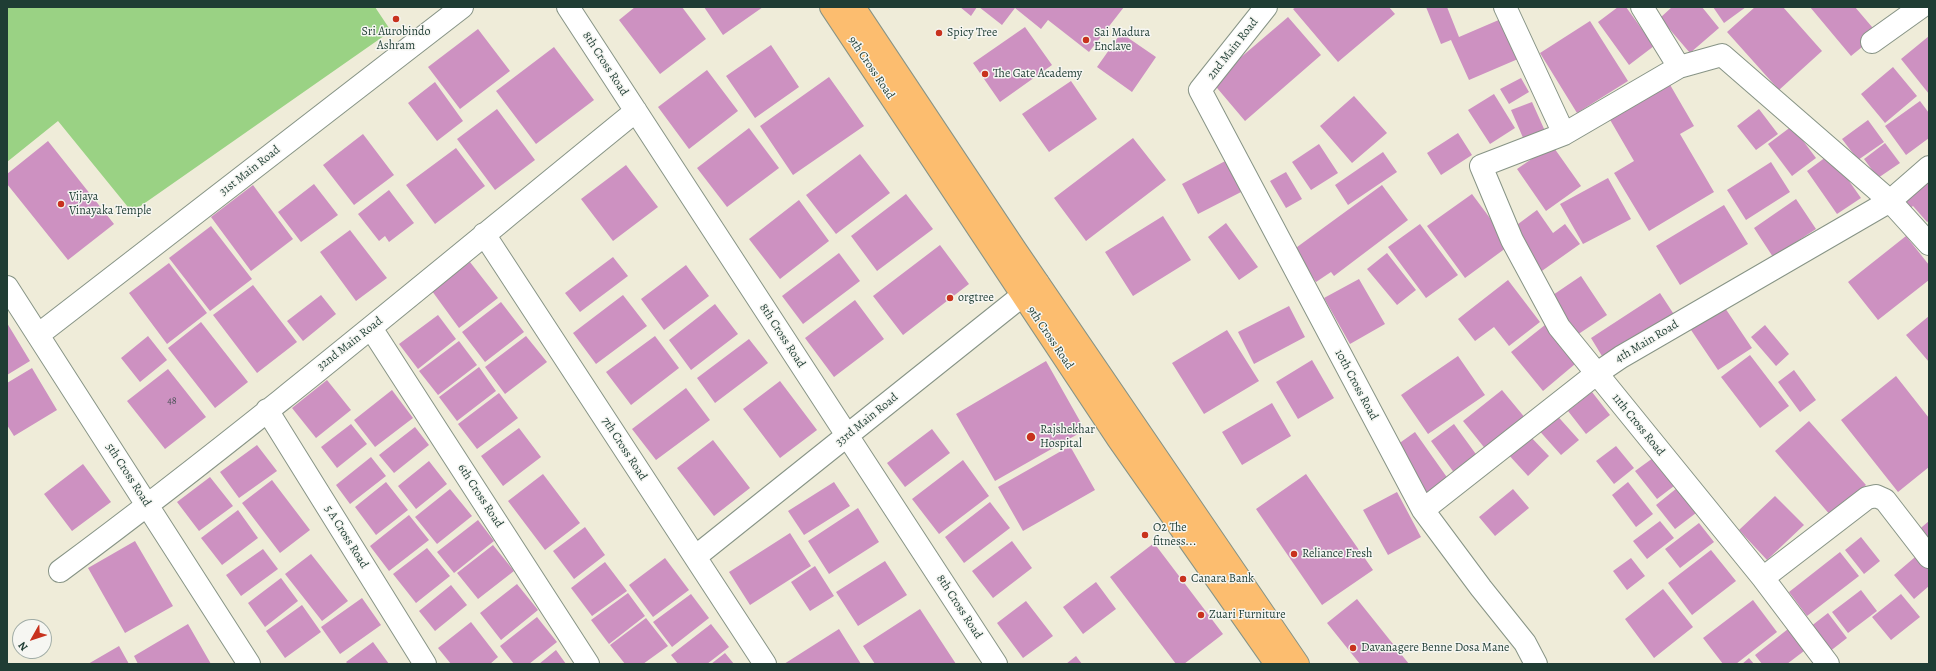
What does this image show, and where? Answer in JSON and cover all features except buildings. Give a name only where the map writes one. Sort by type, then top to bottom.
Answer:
[{"type":"main road","name":"9th Cross Road","points":[[831,7],[1030,290],[1298,664]]},
{"type":"main road","name":"9th Cross Road","points":[[854,7],[1030,290],[1118,439],[1273,663]]},
{"type":"street","name":"31st Main Road","points":[[38,335],[462,7]]},
{"type":"street","name":"8th Cross Road","points":[[568,7],[996,664]]},
{"type":"street","name":"2nd Main Road","points":[[1200,90],[1266,7]]},
{"type":"street","points":[[1505,7],[1564,134],[1679,67],[1722,55],[1890,201],[1929,244]]},
{"type":"street","points":[[1642,7],[1679,67]]},
{"type":"street","points":[[1872,42],[1921,7]]},
{"type":"street","name":"10th Cross Road","points":[[1200,90],[1423,510],[1481,588],[1525,643],[1536,664]]},
{"type":"street","name":"32nd Main Road","points":[[60,571],[148,506],[371,328],[636,111]]},
{"type":"street","name":"11th Cross Road","points":[[1564,134],[1481,166],[1512,240],[1559,327],[1763,578],[1828,664]]},
{"type":"street","name":"4th Main Road","points":[[1423,510],[1596,374],[1621,357],[1890,201],[1929,167]]},
{"type":"street","name":"7th Cross Road","points":[[484,234],[765,664]]},
{"type":"street","name":"5th Cross Road","points":[[7,287],[148,506],[245,663]]},
{"type":"street","name":"33rd Main Road","points":[[695,557],[1030,290]]},
{"type":"street","name":"6th Cross Road","points":[[371,328],[588,664]]},
{"type":"street","name":"5 A Cross Road","points":[[267,410],[425,664]]},
{"type":"street","points":[[1763,578],[1867,498],[1876,496],[1885,500],[1929,557]]},
{"type":"green space","points":[[7,7],[375,7],[391,31],[132,212],[58,121],[7,162]]},
{"type":"place","name":"Sri Aurobindo Ashram","points":[[396,19]]},
{"type":"place","name":"Spicy Tree","points":[[939,33]]},
{"type":"place","name":"Sai Madura Enclave","points":[[1086,40]]},
{"type":"place","name":"The Gate Academy","points":[[985,74]]},
{"type":"place","name":"Vijaya Vinayaka Temple","points":[[61,204]]},
{"type":"place","name":"orgtree","points":[[950,298]]},
{"type":"place","name":"Rajshekhar Hospital","points":[[1031,437]]},
{"type":"place","name":"O2 The fitness...","points":[[1145,535]]},
{"type":"place","name":"Reliance Fresh","points":[[1294,554]]},
{"type":"place","name":"Canara Bank","points":[[1183,579]]},
{"type":"place","name":"Zuari Furniture","points":[[1201,615]]},
{"type":"place","name":"Davanagere Benne Dosa Mane","points":[[1353,648]]}]
